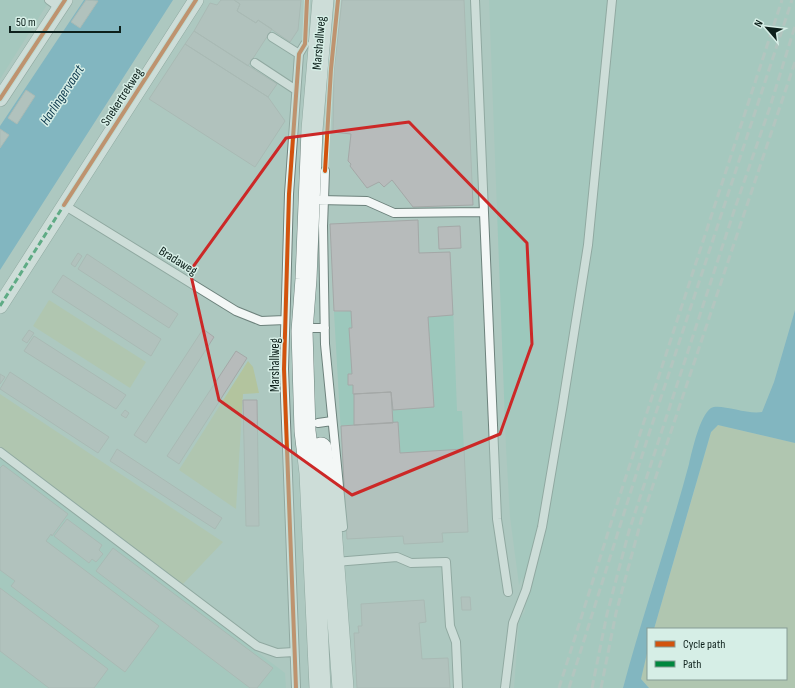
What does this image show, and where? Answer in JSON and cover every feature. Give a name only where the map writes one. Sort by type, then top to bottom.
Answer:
[{"type":"main road","name":"Marshallweg","points":[[320,688],[310,473],[305,431],[302,331],[306,278],[315,241],[317,200],[312,130],[322,0]]},
{"type":"main road","points":[[302,49],[320,29]]},
{"type":"main road","name":"Marshallweg","points":[[306,278],[318,328],[343,688]]},
{"type":"street","name":"Snekertrekweg","points":[[0,306],[196,0]]},
{"type":"street","points":[[0,99],[58,3]]},
{"type":"lane","points":[[475,0],[497,518],[508,592]]},
{"type":"lane","points":[[505,688],[513,623],[526,590],[542,527],[588,245],[612,0]]},
{"type":"lane","points":[[272,37],[302,49]]},
{"type":"lane","name":"Marshallweg","points":[[296,688],[285,431],[285,320],[289,194],[296,90],[302,49]]},
{"type":"lane","points":[[255,63],[296,90]]},
{"type":"lane","points":[[325,171],[317,200],[367,201],[394,214],[483,212]]},
{"type":"lane","name":"Bradaweg","points":[[64,206],[236,311],[261,322],[285,320]]},
{"type":"lane","points":[[315,241],[318,328]]},
{"type":"lane","points":[[325,422],[342,527]]},
{"type":"lane","points":[[0,452],[257,646],[277,653],[294,652]]},
{"type":"lane","points":[[334,562],[397,557],[411,563],[446,562],[450,626],[456,642],[458,688]]},
{"type":"highlighted area","points":[[409,122],[527,243],[532,344],[500,434],[352,495],[219,400],[190,271],[286,138]]},
{"type":"shaded area","points":[[0,0],[50,0],[0,79]]},
{"type":"shaded area","points":[[489,0],[795,0],[795,310],[774,382],[762,412],[752,414],[741,412],[673,524],[654,581],[623,688],[514,688],[519,620],[525,611],[522,577],[519,585],[510,517]]},
{"type":"shaded area","points":[[49,300],[146,362],[130,388],[33,326]]},
{"type":"shaded area","points":[[453,305],[457,411],[462,411],[468,532],[347,539],[334,312]]},
{"type":"shaded area","points":[[248,361],[253,367],[259,393],[243,394],[236,509],[179,470]]},
{"type":"shaded area","points":[[0,394],[223,542],[182,585],[0,447]]},
{"type":"shaded area","points":[[718,425],[795,443],[795,688],[649,688],[641,679],[647,653],[647,680],[787,680],[787,628],[654,628],[711,432]]},
{"type":"shaded area","points":[[0,458],[285,673],[286,688],[0,688]]},
{"type":"water","name":"Harlingervaart","points":[[84,0],[173,0],[0,270],[0,126]]},
{"type":"water","points":[[795,310],[795,443],[718,425],[711,432],[654,628],[647,628],[647,653],[641,679],[649,688],[623,688],[681,492],[694,442],[703,418],[711,408],[715,407],[749,412],[762,412],[774,382]]},
{"type":"building","points":[[86,0],[98,1],[80,28],[71,22]]},
{"type":"building","points":[[221,0],[234,0],[240,4],[237,11],[256,23],[258,20],[272,29],[248,66],[194,31],[210,3],[217,5]]},
{"type":"building","points":[[234,0],[301,0],[298,30],[290,42],[258,20],[256,23],[237,11],[240,4]]},
{"type":"building","points":[[342,0],[464,0],[473,205],[413,207],[392,180],[384,187],[379,182],[367,188],[350,166],[351,164],[348,161],[351,134],[333,132],[334,71]]},
{"type":"building","points":[[194,31],[277,84],[268,97],[185,44]]},
{"type":"building","points":[[185,44],[268,97],[285,121],[255,167],[149,99]]},
{"type":"building","points":[[26,90],[35,96],[17,124],[8,118]]},
{"type":"building","points":[[0,129],[9,135],[0,148]]},
{"type":"building","points":[[418,220],[419,253],[450,252],[453,315],[428,317],[434,407],[393,410],[391,392],[353,394],[353,385],[348,385],[348,374],[352,374],[349,328],[352,328],[351,311],[334,311],[330,224]]},
{"type":"building","points":[[460,226],[461,248],[439,249],[438,227]]},
{"type":"building","points":[[78,253],[82,256],[75,267],[71,264]]},
{"type":"building","points":[[87,254],[178,314],[169,328],[78,269]]},
{"type":"building","points":[[63,275],[161,339],[151,356],[52,292]]},
{"type":"building","points":[[203,329],[214,337],[146,443],[134,435]]},
{"type":"building","points":[[29,330],[34,333],[27,343],[22,340]]},
{"type":"building","points":[[34,336],[126,395],[116,409],[24,351]]},
{"type":"building","points":[[236,351],[247,358],[179,464],[167,456]]},
{"type":"building","points":[[10,372],[109,437],[98,453],[0,389]]},
{"type":"building","points":[[0,374],[5,377],[0,384]]},
{"type":"building","points":[[391,392],[393,423],[354,425],[354,394]]},
{"type":"building","points":[[243,400],[257,400],[259,526],[246,526]]},
{"type":"building","points":[[125,410],[129,413],[126,418],[121,415]]},
{"type":"building","points":[[398,422],[400,453],[464,449],[468,532],[442,533],[443,542],[404,544],[403,536],[347,539],[341,426]]},
{"type":"building","points":[[117,449],[222,518],[215,529],[110,461]]},
{"type":"building","points":[[3,465],[68,514],[52,536],[51,534],[46,541],[159,626],[125,672],[11,586],[15,581],[0,570],[0,468]]},
{"type":"building","points":[[67,519],[102,545],[99,550],[103,554],[96,562],[92,559],[89,563],[54,536]]},
{"type":"building","points":[[113,548],[273,668],[257,688],[250,688],[96,571]]},
{"type":"building","points":[[0,588],[108,669],[94,688],[49,688],[0,651]]},
{"type":"building","points":[[461,597],[470,597],[471,610],[462,610]]},
{"type":"building","points":[[424,600],[426,622],[419,623],[422,659],[448,658],[450,688],[357,688],[354,633],[359,633],[358,626],[362,626],[361,604]]},
{"type":"railway","points":[[559,688],[618,501],[782,0]]},
{"type":"railway","points":[[569,688],[647,440],[792,0]]},
{"type":"railway","points":[[592,688],[607,614],[629,531],[735,208],[770,107],[795,26]]},
{"type":"railway","points":[[601,688],[616,613],[641,521],[795,62]]},
{"type":"marked path","points":[[0,306],[64,205]]},
{"type":"cycle path","points":[[0,99],[65,0]]},
{"type":"cycle path","points":[[64,205],[196,0]]},
{"type":"cycle path","points":[[296,688],[284,369],[289,194],[299,54],[305,44],[307,0]]},
{"type":"cycle path","points":[[325,171],[331,69],[338,0]]}]
